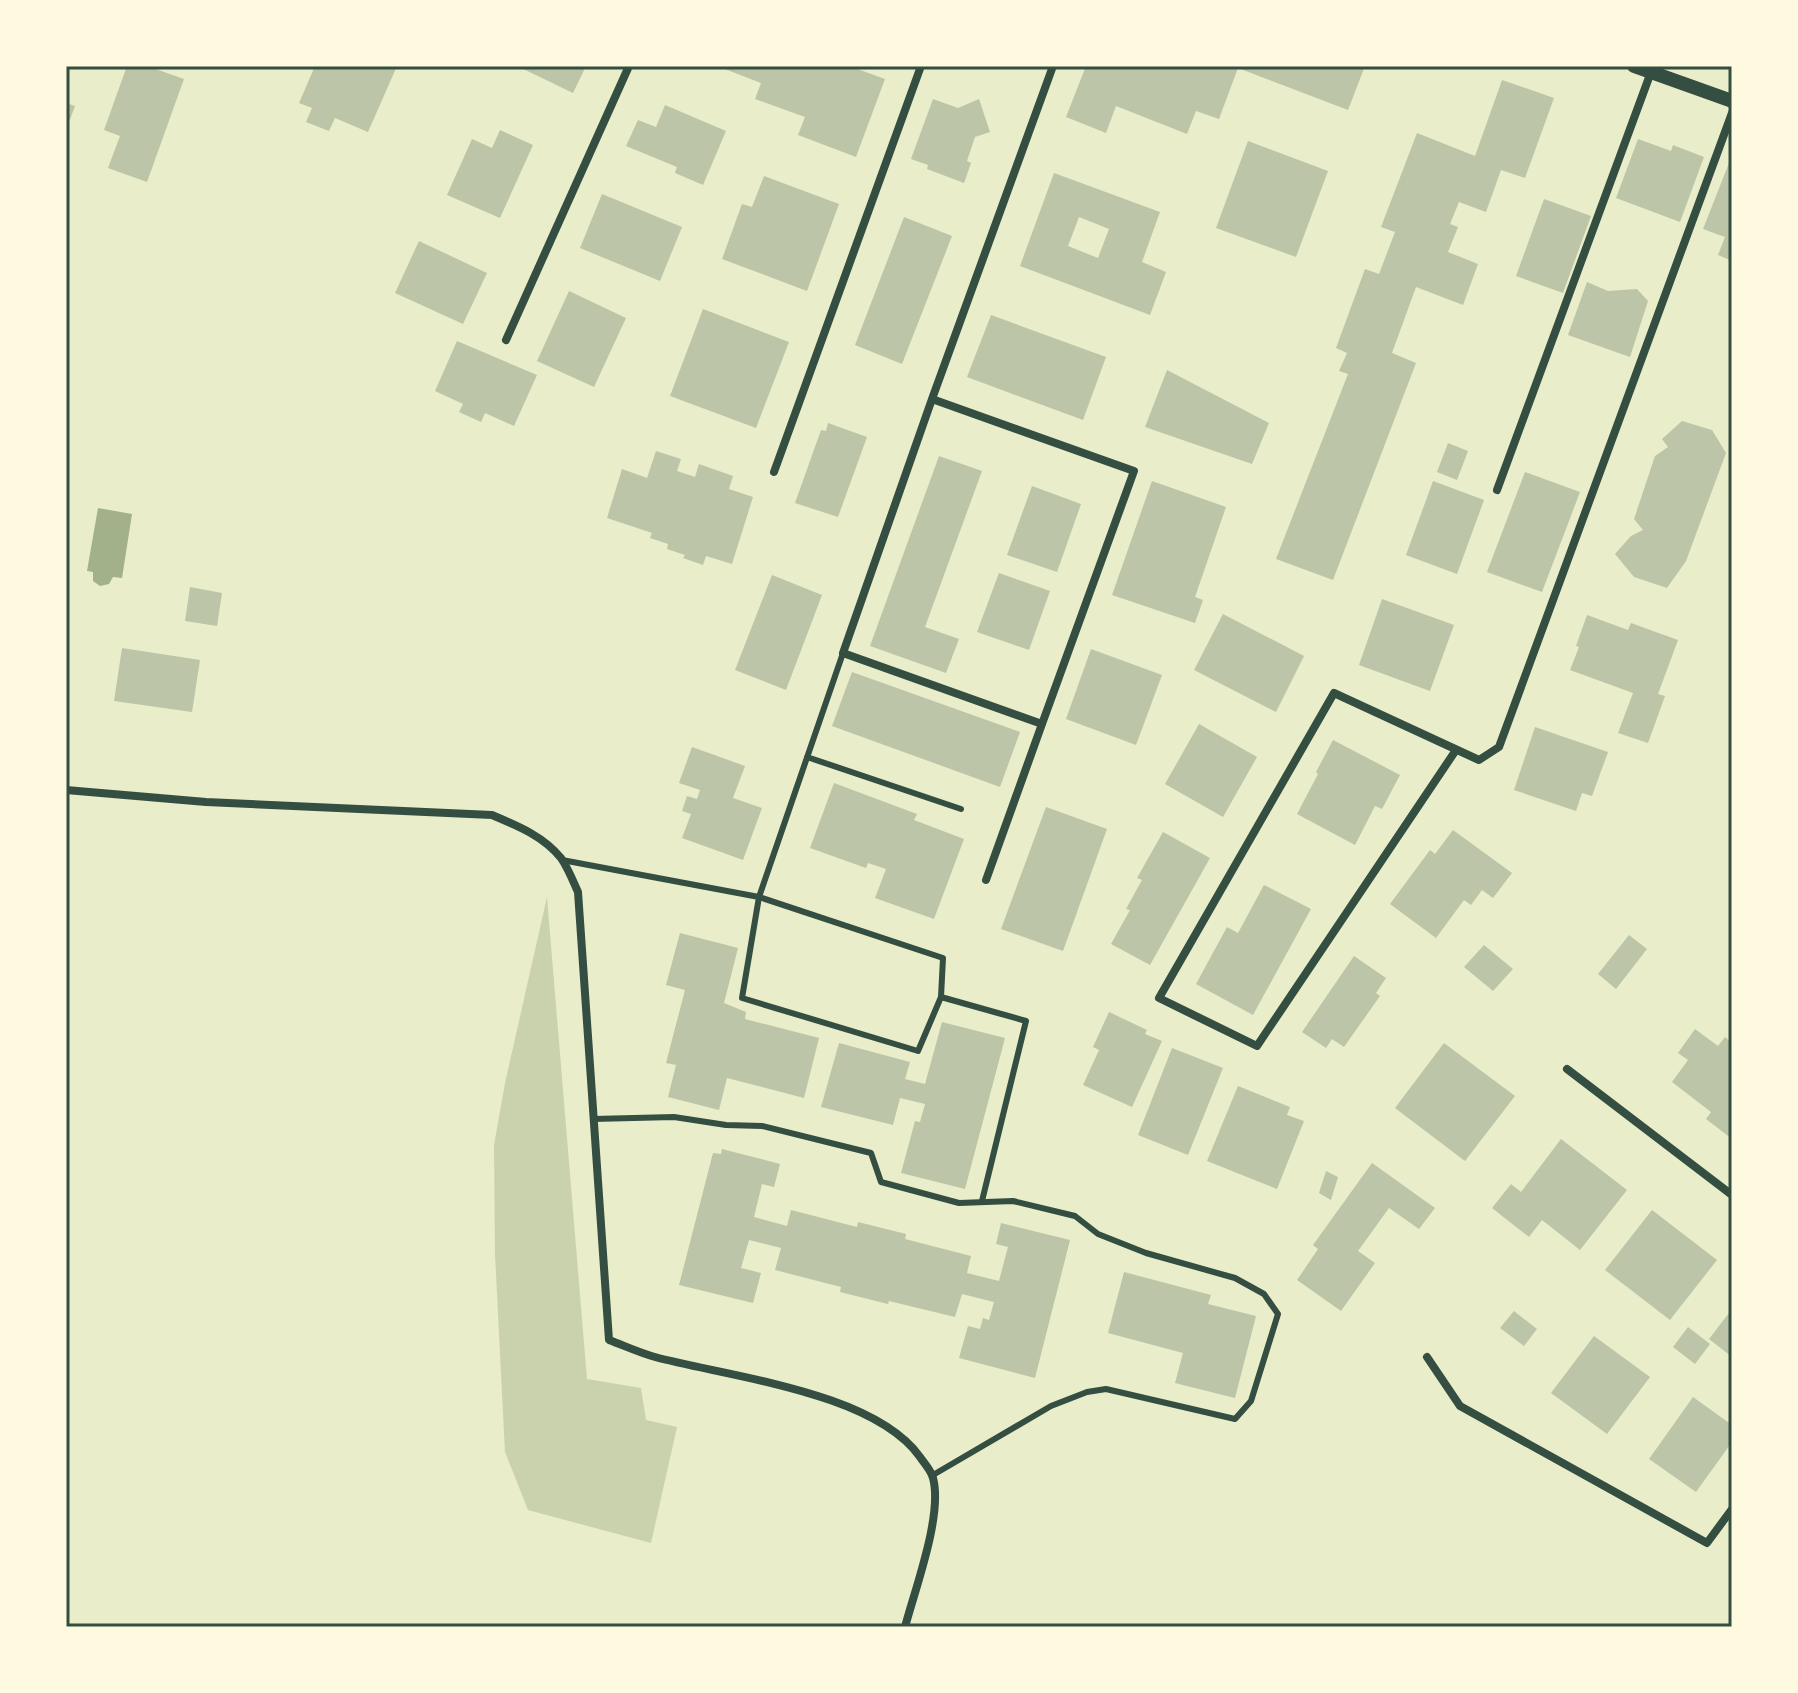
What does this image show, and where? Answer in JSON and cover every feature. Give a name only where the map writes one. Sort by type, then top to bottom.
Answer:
[{"type":"street","points":[[506,340],[629,66]]},
{"type":"street","points":[[774,472],[921,66]]},
{"type":"street","points":[[1042,724],[843,653],[1053,66]]},
{"type":"street","points":[[1634,66],[1732,101]]},
{"type":"street","points":[[1497,490],[1651,72]]},
{"type":"street","points":[[1456,750],[1257,1046],[1159,998],[1334,693],[1479,760],[1499,747],[1732,113]]},
{"type":"street","points":[[932,399],[1134,471],[986,880]]},
{"type":"street","points":[[66,790],[206,802],[492,815],[546,842],[562,860],[578,892],[609,1340],[652,1356],[827,1397],[880,1421],[914,1448],[933,1475],[936,1501],[905,1627]]},
{"type":"street","points":[[1567,1069],[1732,1195]]},
{"type":"street","points":[[1427,1357],[1460,1406],[1707,1543],[1732,1509]]},
{"type":"lane","points":[[562,860],[759,897],[943,958],[941,997],[918,1051],[742,998],[759,897],[843,653]]},
{"type":"lane","points":[[807,757],[961,809]]},
{"type":"lane","points":[[941,997],[1026,1021],[982,1201]]},
{"type":"lane","points":[[593,1119],[674,1117],[726,1125],[762,1126],[871,1153],[881,1182],[959,1203],[1013,1201],[1075,1216],[1098,1234],[1146,1253],[1235,1278],[1264,1294],[1278,1314],[1251,1401],[1235,1419],[1106,1389],[1087,1392],[1051,1406],[933,1475]]},
{"type":"shaded area","points":[[98,508],[132,514],[122,578],[113,577],[109,584],[100,586],[93,581],[93,572],[87,571]]},
{"type":"shaded area","points":[[547,897],[587,1379],[641,1388],[646,1420],[677,1427],[651,1543],[528,1510],[505,1452],[495,1254],[494,1145]]},
{"type":"building","points":[[127,66],[147,66],[184,79],[147,182],[108,168],[120,136],[104,130]]},
{"type":"building","points":[[315,66],[397,66],[368,132],[335,118],[329,131],[306,122],[312,108],[299,103]]},
{"type":"building","points":[[517,66],[586,66],[573,93]]},
{"type":"building","points":[[717,66],[849,66],[885,79],[856,157],[798,135],[805,117],[755,99],[761,83]]},
{"type":"building","points":[[1086,66],[1365,66],[1348,110],[1238,68],[1219,119],[1196,111],[1187,134],[1116,106],[1106,133],[1066,117]]},
{"type":"building","points":[[1502,80],[1554,98],[1525,178],[1501,170],[1486,212],[1459,202],[1450,224],[1458,227],[1448,252],[1478,264],[1463,305],[1416,287],[1392,353],[1416,363],[1333,580],[1276,559],[1348,374],[1339,371],[1347,353],[1336,348],[1365,269],[1379,274],[1395,232],[1381,227],[1417,133],[1475,156]]},
{"type":"building","points":[[933,99],[958,108],[979,99],[990,132],[975,137],[964,183],[927,169],[928,165],[911,159]]},
{"type":"building","points":[[66,103],[75,106],[66,130]]},
{"type":"building","points":[[665,105],[726,131],[703,185],[675,173],[677,167],[626,146],[638,120],[656,127]]},
{"type":"building","points":[[500,130],[533,145],[500,218],[447,195],[472,139],[492,148]]},
{"type":"building","points":[[1638,139],[1671,151],[1673,145],[1704,157],[1680,222],[1616,198]]},
{"type":"building","points":[[1248,141],[1328,171],[1296,257],[1216,228]]},
{"type":"building","points":[[1729,163],[1732,164],[1732,261],[1718,255],[1725,237],[1703,229]]},
{"type":"building","points":[[1054,173],[1160,212],[1142,262],[1166,272],[1150,315],[1020,266]],"holes":[[[1079,217],[1109,229],[1098,258],[1068,246]]]},
{"type":"building","points":[[764,176],[839,204],[807,291],[722,259],[742,204],[752,207]]},
{"type":"building","points":[[602,194],[682,227],[660,281],[580,248]]},
{"type":"building","points":[[1544,199],[1591,216],[1563,293],[1516,276]]},
{"type":"building","points":[[904,217],[952,236],[902,364],[855,345]]},
{"type":"building","points":[[419,241],[487,273],[463,324],[395,293]]},
{"type":"building","points":[[1587,282],[1608,291],[1637,289],[1648,301],[1630,357],[1568,335]]},
{"type":"building","points":[[569,291],[626,318],[594,387],[537,361]]},
{"type":"building","points":[[703,309],[789,342],[756,428],[670,396]]},
{"type":"building","points":[[991,315],[1106,357],[1083,420],[967,377]]},
{"type":"building","points":[[457,341],[537,375],[514,426],[485,413],[481,422],[459,412],[463,404],[435,391]]},
{"type":"building","points":[[1167,370],[1269,423],[1252,464],[1145,427]]},
{"type":"building","points":[[1682,421],[1712,430],[1726,453],[1686,561],[1667,588],[1634,577],[1615,554],[1631,536],[1643,530],[1634,519],[1655,456],[1668,447],[1662,439]]},
{"type":"building","points":[[828,423],[867,437],[838,517],[795,503],[821,430],[826,431]]},
{"type":"building","points":[[1448,443],[1468,451],[1457,480],[1437,472]]},
{"type":"building","points":[[656,451],[681,459],[677,471],[695,477],[699,464],[733,476],[729,489],[753,497],[732,564],[706,556],[703,565],[683,558],[685,555],[667,549],[668,544],[650,538],[652,533],[607,518],[622,469],[647,478]]},
{"type":"building","points":[[939,456],[982,471],[925,627],[959,639],[946,673],[870,646]]},
{"type":"building","points":[[1525,472],[1580,492],[1542,592],[1487,572]]},
{"type":"building","points":[[1152,481],[1226,507],[1195,597],[1203,600],[1195,623],[1112,595]]},
{"type":"building","points":[[1433,481],[1484,500],[1457,574],[1406,555]]},
{"type":"building","points":[[1032,486],[1081,504],[1057,572],[1007,555]]},
{"type":"building","points":[[999,573],[1050,591],[1029,650],[977,632]]},
{"type":"building","points":[[772,575],[822,595],[786,690],[735,670]]},
{"type":"building","points":[[190,587],[222,593],[217,626],[185,621]]},
{"type":"building","points":[[1382,599],[1454,625],[1430,691],[1359,665]]},
{"type":"building","points":[[1223,614],[1304,656],[1276,712],[1194,670]]},
{"type":"building","points":[[1587,615],[1628,630],[1631,623],[1678,640],[1658,694],[1665,696],[1648,743],[1618,733],[1633,693],[1570,670]]},
{"type":"building","points":[[122,648],[200,660],[192,712],[114,701]]},
{"type":"building","points":[[1091,649],[1162,675],[1136,745],[1066,719]]},
{"type":"building","points":[[852,672],[1020,732],[1000,787],[832,726]]},
{"type":"building","points":[[1199,724],[1257,757],[1223,817],[1165,784]]},
{"type":"building","points":[[1535,727],[1608,752],[1592,796],[1582,793],[1576,811],[1514,790]]},
{"type":"building","points":[[1333,740],[1400,775],[1382,809],[1375,806],[1355,845],[1297,814]]},
{"type":"building","points":[[692,747],[745,766],[733,798],[762,808],[743,860],[682,838],[691,814],[682,811],[687,796],[697,799],[700,790],[679,783]]},
{"type":"building","points":[[834,783],[917,814],[914,820],[964,839],[934,919],[875,898],[886,869],[868,863],[866,868],[810,848]]},
{"type":"building","points":[[1046,807],[1107,829],[1063,951],[1001,929]]},
{"type":"building","points":[[1453,830],[1512,873],[1493,898],[1482,890],[1471,905],[1464,900],[1436,938],[1390,904],[1430,850],[1435,854]]},
{"type":"building","points":[[1163,832],[1210,858],[1150,965],[1111,944],[1142,880],[1137,878]]},
{"type":"building","points":[[1264,885],[1311,909],[1253,1015],[1196,984],[1227,927],[1238,933]]},
{"type":"building","points":[[680,933],[738,948],[724,1003],[746,1012],[745,1019],[819,1038],[804,1098],[727,1078],[719,1110],[668,1097],[676,1065],[666,1063],[685,990],[666,985]]},
{"type":"building","points":[[1629,935],[1647,949],[1616,989],[1598,974]]},
{"type":"building","points":[[1484,945],[1513,969],[1493,991],[1464,967]]},
{"type":"building","points":[[1354,956],[1386,978],[1376,993],[1380,996],[1344,1047],[1332,1039],[1326,1048],[1302,1032]]},
{"type":"building","points":[[1109,1012],[1147,1030],[1145,1034],[1162,1041],[1132,1107],[1083,1085],[1099,1050],[1093,1047]]},
{"type":"building","points":[[942,1022],[1005,1038],[965,1189],[901,1173],[915,1121],[920,1122],[925,1104],[900,1098],[893,1125],[821,1107],[839,1043],[910,1062],[905,1079],[925,1084]]},
{"type":"building","points":[[1695,1029],[1718,1046],[1725,1037],[1732,1043],[1732,1139],[1706,1119],[1711,1112],[1672,1082],[1688,1060],[1678,1053]]},
{"type":"building","points":[[1444,1043],[1515,1096],[1465,1161],[1395,1108]]},
{"type":"building","points":[[1172,1048],[1223,1068],[1188,1155],[1138,1135]]},
{"type":"building","points":[[1238,1086],[1290,1107],[1287,1115],[1304,1121],[1277,1189],[1207,1161]]},
{"type":"building","points":[[1561,1139],[1627,1190],[1580,1250],[1542,1220],[1529,1237],[1492,1208],[1511,1184],[1521,1192]]},
{"type":"building","points":[[722,1149],[780,1164],[774,1187],[762,1184],[754,1217],[787,1226],[791,1210],[857,1227],[858,1222],[906,1234],[905,1239],[971,1256],[967,1273],[999,1281],[1008,1247],[996,1244],[1001,1223],[1070,1240],[1035,1378],[959,1358],[968,1326],[980,1329],[983,1318],[989,1320],[994,1302],[962,1294],[955,1317],[840,1292],[841,1287],[775,1270],[781,1248],[749,1240],[741,1268],[761,1273],[753,1303],[679,1285],[713,1153],[721,1154]]},
{"type":"building","points":[[1372,1163],[1435,1208],[1419,1229],[1389,1208],[1358,1251],[1375,1263],[1341,1311],[1297,1280],[1318,1249],[1313,1245]]},
{"type":"building","points":[[1326,1171],[1338,1177],[1331,1200],[1319,1193]]},
{"type":"building","points":[[1652,1210],[1717,1260],[1670,1320],[1605,1270]]},
{"type":"building","points":[[1124,1272],[1211,1295],[1208,1304],[1256,1316],[1235,1398],[1175,1383],[1183,1353],[1108,1333]]},
{"type":"building","points":[[1732,1309],[1732,1357],[1709,1339]]},
{"type":"building","points":[[1514,1311],[1537,1329],[1524,1346],[1500,1328]]},
{"type":"building","points":[[1688,1327],[1710,1344],[1695,1364],[1673,1347]]},
{"type":"building","points":[[1594,1336],[1650,1377],[1607,1434],[1551,1393]]},
{"type":"building","points":[[1693,1397],[1732,1425],[1732,1442],[1696,1492],[1649,1459]]}]
